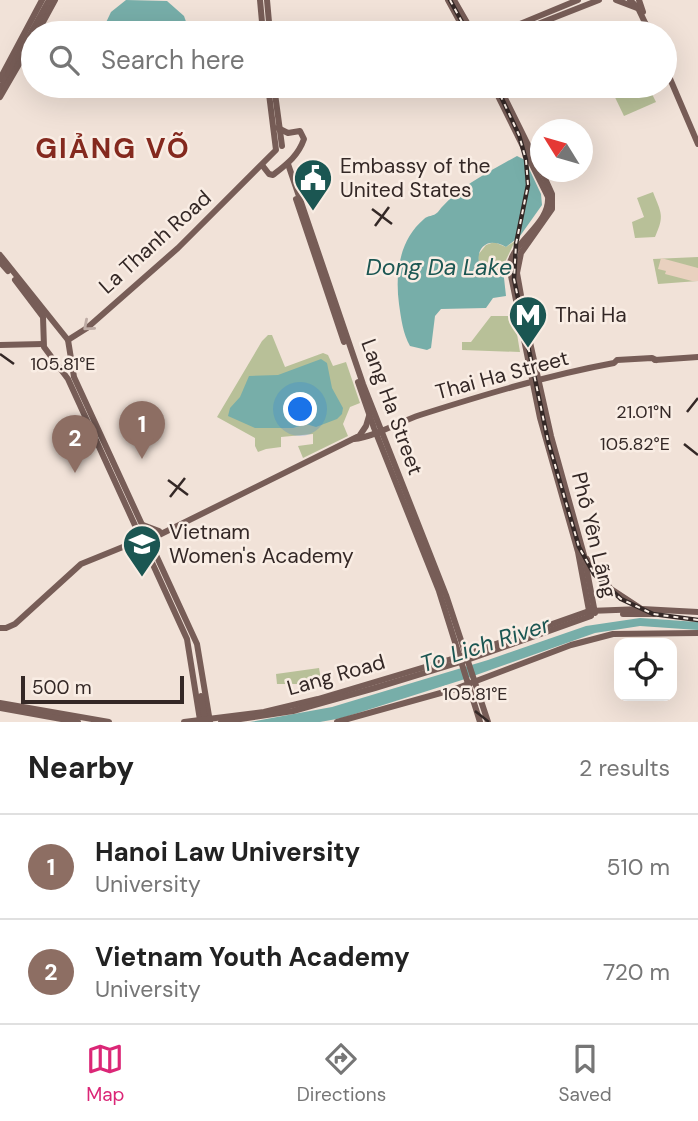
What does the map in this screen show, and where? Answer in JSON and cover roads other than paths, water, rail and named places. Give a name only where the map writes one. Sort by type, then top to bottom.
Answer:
[{"type":"main road","points":[[31,21],[42,0]]},
{"type":"main road","points":[[40,21],[49,0]]},
{"type":"main road","points":[[43,21],[55,0]]},
{"type":"main road","points":[[260,0],[262,21]]},
{"type":"main road","points":[[267,0],[269,21]]},
{"type":"main road","points":[[450,0],[463,21]]},
{"type":"main road","points":[[536,21],[580,2],[599,0]]},
{"type":"main road","points":[[616,0],[639,5],[646,0]]},
{"type":"main road","points":[[630,0],[639,5]]},
{"type":"main road","points":[[0,79],[21,40]]},
{"type":"main road","points":[[1,93],[21,58]]},
{"type":"main road","points":[[1,93],[21,60]]},
{"type":"main road","points":[[677,89],[698,137]]},
{"type":"main road","points":[[677,95],[698,144]]},
{"type":"main road","points":[[270,98],[279,148]]},
{"type":"main road","points":[[275,98],[279,148]]},
{"type":"main road","points":[[502,98],[530,149]]},
{"type":"main road","points":[[504,98],[550,205]]},
{"type":"main road","points":[[262,165],[270,175],[295,156],[304,141],[300,131],[288,133],[278,128]]},
{"type":"main road","name":"La Thanh Road","points":[[68,340],[87,328],[169,256],[279,148]]},
{"type":"main road","name":"Lang Ha Street","points":[[286,165],[372,416],[441,590],[484,722]]},
{"type":"main road","points":[[546,182],[552,194],[550,205]]},
{"type":"main road","name":"Phố Yên Lãng","points":[[550,205],[512,256],[509,265],[543,417],[584,555],[592,613]]},
{"type":"main road","points":[[0,255],[45,315],[43,344],[46,353],[72,379]]},
{"type":"main road","points":[[0,262],[68,340],[72,379],[194,648],[205,721]]},
{"type":"main road","points":[[0,345],[43,344]]},
{"type":"main road","name":"Thai Ha Street","points":[[0,628],[9,628],[15,624],[78,566],[160,532],[357,437],[379,432],[396,420],[614,363],[617,360],[698,357]]},
{"type":"main road","points":[[361,384],[397,479]]},
{"type":"main road","points":[[357,437],[372,416]]},
{"type":"main road","points":[[139,526],[160,532],[150,549]]},
{"type":"main road","points":[[139,526],[133,544],[150,549]]},
{"type":"main road","name":"Phố Yên Lãng","points":[[575,532],[592,613]]},
{"type":"main road","points":[[584,555],[605,584],[625,600],[642,608]]},
{"type":"main road","points":[[441,590],[484,722]]},
{"type":"main road","name":"Lang Road","points":[[186,722],[274,710],[347,693],[464,661],[592,613],[642,608],[698,614]]},
{"type":"main road","name":"Lang Road","points":[[592,613],[698,614]]},
{"type":"main road","points":[[337,722],[512,667],[517,668],[619,633],[698,633]]},
{"type":"main road","points":[[190,637],[199,649],[206,703],[205,721]]},
{"type":"main road","points":[[190,637],[198,704],[205,721]]},
{"type":"main road","points":[[198,704],[206,703]]},
{"type":"main road","points":[[206,703],[221,719]]},
{"type":"main road","points":[[186,722],[198,704]]},
{"type":"main road","points":[[0,705],[78,722]]},
{"type":"main road","points":[[41,713],[109,722]]},
{"type":"water","points":[[126,0],[167,1],[184,16],[186,21],[107,21],[111,12]]},
{"type":"water","name":"Dong Da Lake","points":[[517,156],[525,160],[530,171],[530,182],[535,182],[541,194],[542,205],[520,236],[506,247],[495,243],[486,244],[481,249],[480,264],[484,270],[492,272],[503,269],[506,296],[493,298],[486,308],[441,309],[435,316],[431,348],[427,350],[410,346],[399,304],[399,269],[404,247],[424,219],[436,214],[464,188]]},
{"type":"water","points":[[321,359],[327,363],[332,388],[343,408],[337,419],[316,427],[306,424],[293,428],[255,428],[228,416],[249,376],[278,375]]},
{"type":"water","points":[[640,618],[698,622],[698,630],[640,626],[595,633],[462,680],[342,718],[320,722],[250,722],[332,707],[488,660],[586,626]]},
{"type":"railway","points":[[450,0],[461,21]]},
{"type":"railway","points":[[502,98],[519,135],[526,160],[528,185],[516,244],[514,279],[548,441],[579,547],[594,574],[621,599],[653,614],[698,620]]},
{"type":"place","name":"Embassy of the United States","points":[[313,212]]},
{"type":"place","name":"Thai Ha","points":[[528,349]]},
{"type":"place","name":"Hanoi Law University","points":[[142,459]]},
{"type":"place","name":"Vietnam Youth Academy","points":[[75,473]]},
{"type":"place","name":"Vietnam Women's Academy","points":[[142,578]]},
{"type":"district","name":"GIẢNG VÕ","points":[[113,148]]},
{"type":"water label","name":"To Lich River","points":[[485,644]]}]
